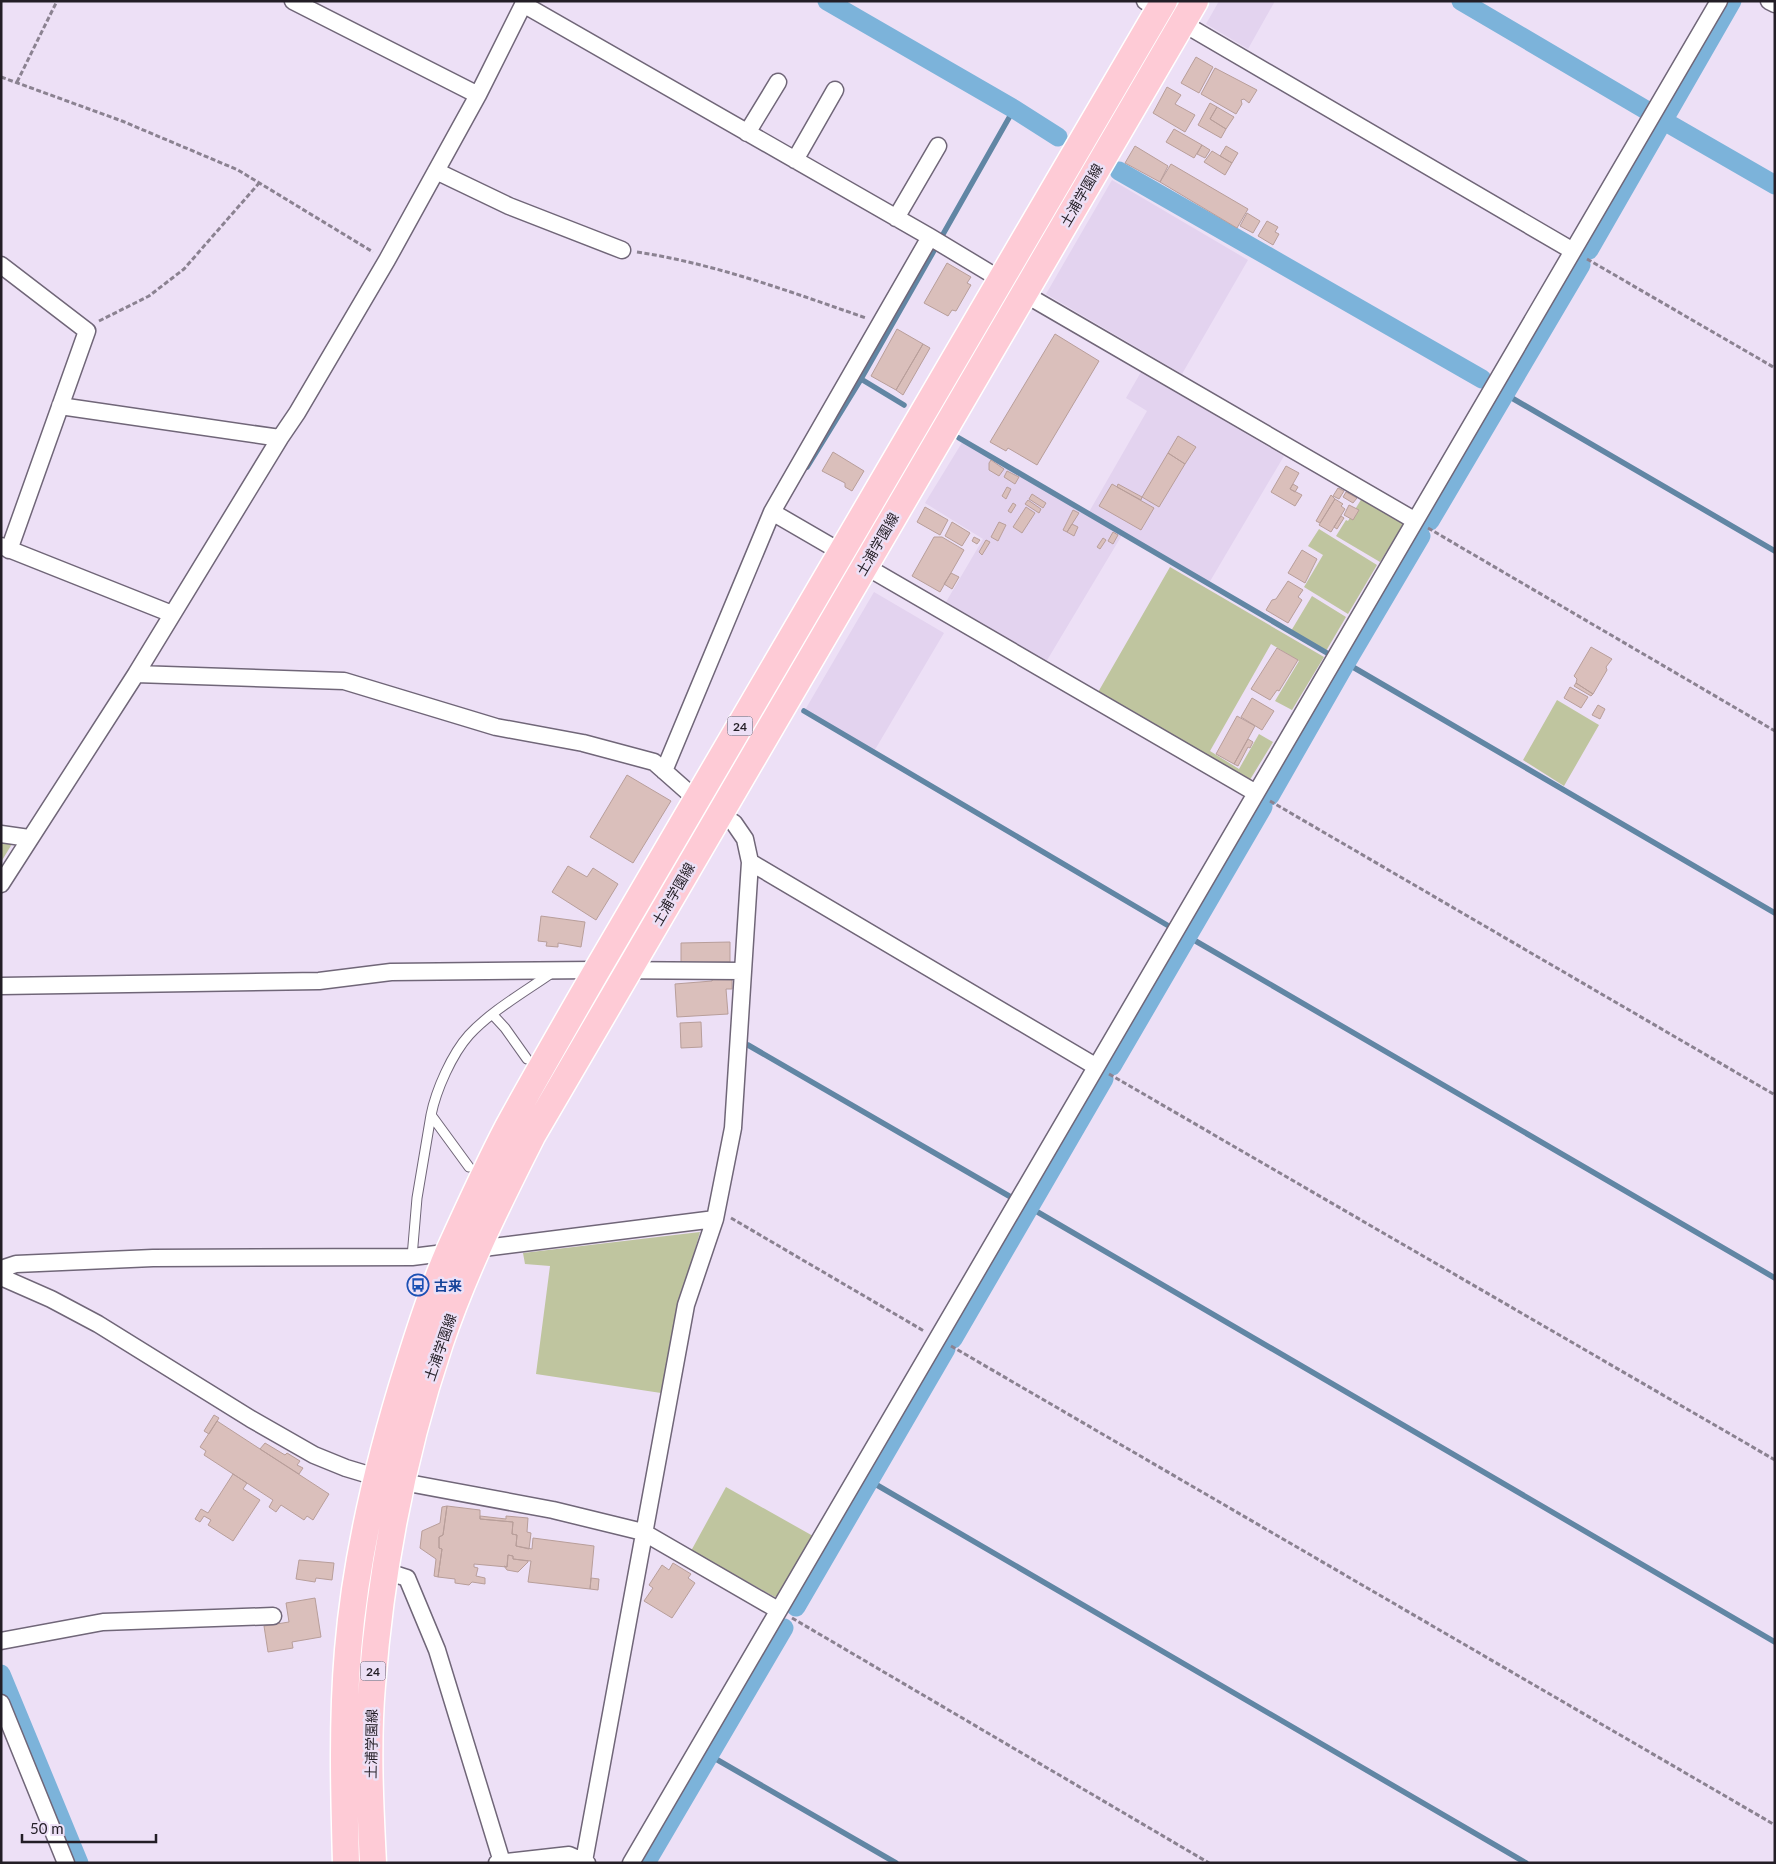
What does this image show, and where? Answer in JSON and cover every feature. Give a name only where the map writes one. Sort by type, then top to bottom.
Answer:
[{"type":"main road","name":"土浦学園線","points":[[346,1863],[344,1745],[348,1649],[360,1565],[376,1477],[390,1426],[448,1253],[507,1129],[597,970],[1000,280],[1156,4]]},
{"type":"main road","name":"土浦学園線","points":[[373,1863],[370,1783],[372,1686],[385,1571],[402,1482],[426,1390],[440,1343],[478,1249],[532,1136],[1189,12]]},
{"type":"street","points":[[293,1],[478,95]]},
{"type":"street","points":[[631,1863],[1414,520],[1719,1]]},
{"type":"street","points":[[1769,1],[1775,4]]},
{"type":"street","points":[[1,884],[136,674],[296,413],[436,171],[478,95],[524,3],[930,237],[1023,294],[1414,520]]},
{"type":"street","points":[[1156,4],[1189,12],[1573,251]]},
{"type":"street","points":[[747,133],[778,82]]},
{"type":"street","points":[[795,160],[835,90]]},
{"type":"street","points":[[896,218],[938,146]]},
{"type":"street","points":[[436,171],[508,206],[622,250]]},
{"type":"street","points":[[664,771],[772,512],[930,237]]},
{"type":"street","points":[[1,265],[87,330],[5,548],[172,614]]},
{"type":"street","points":[[60,406],[280,438]]},
{"type":"street","points":[[772,512],[843,551],[1256,793]]},
{"type":"street","points":[[136,674],[344,681],[496,727],[583,743],[654,762],[697,800],[734,823],[745,839],[750,862],[733,1128],[715,1219],[686,1306],[643,1532],[586,1862],[569,1856],[498,1863]]},
{"type":"street","points":[[1,834],[30,838]]},
{"type":"street","points":[[750,862],[1095,1066]]},
{"type":"street","points":[[1,986],[319,981],[391,972],[743,971]]},
{"type":"street","points":[[1,1269],[16,1264],[153,1258],[412,1257],[715,1219]]},
{"type":"street","points":[[1,1277],[51,1299],[98,1324],[251,1419],[314,1455],[346,1468],[376,1477],[554,1510],[643,1532],[778,1610]]},
{"type":"street","points":[[385,1571],[407,1578],[437,1650],[502,1862]]},
{"type":"street","points":[[1,1640],[103,1622],[273,1616]]},
{"type":"street","points":[[1,1703],[66,1863]]},
{"type":"lane","points":[[412,1257],[418,1198],[433,1105],[456,1054],[469,1035],[510,1000],[555,971]]},
{"type":"lane","points":[[493,1015],[505,1028],[527,1059]]},
{"type":"lane","points":[[431,1115],[469,1167]]},
{"type":"path","points":[[17,82],[57,1]]},
{"type":"path","points":[[1,77],[122,121],[238,170],[386,260]]},
{"type":"path","points":[[87,330],[102,319],[149,296],[184,269],[260,182]]},
{"type":"path","points":[[622,250],[669,257],[740,275],[881,323]]},
{"type":"path","points":[[1573,251],[1775,368]]},
{"type":"path","points":[[1414,520],[1775,732]]},
{"type":"path","points":[[1256,793],[1775,1095]]},
{"type":"path","points":[[1095,1066],[1775,1460]]},
{"type":"path","points":[[715,1219],[729,1217],[1775,1825]]},
{"type":"path","points":[[778,1610],[1209,1863]]},
{"type":"shaded area","points":[[1219,1],[1275,1],[1248,49],[1206,24]]},
{"type":"shaded area","points":[[1112,180],[1248,260],[1182,374],[1046,294]]},
{"type":"shaded area","points":[[1141,372],[1284,456],[1209,583],[1089,512],[1147,411],[1126,398]]},
{"type":"shaded area","points":[[963,441],[1020,477],[1023,475],[1122,535],[1046,662],[946,602],[983,539],[925,503]]},
{"type":"shaded area","points":[[874,592],[944,633],[873,753],[805,710]]},
{"type":"green space","points":[[1362,498],[1404,523],[1380,562],[1336,536]]},
{"type":"green space","points":[[1319,529],[1377,565],[1348,614],[1304,587],[1323,555],[1308,546]]},
{"type":"green space","points":[[1170,567],[1324,657],[1292,710],[1275,701],[1299,661],[1271,644],[1210,751],[1239,769],[1259,734],[1273,742],[1248,783],[1097,694]]},
{"type":"green space","points":[[1312,596],[1346,617],[1326,651],[1291,631]]},
{"type":"green space","points":[[1557,700],[1599,725],[1564,786],[1523,760]]},
{"type":"green space","points":[[1,840],[12,844],[1,862]]},
{"type":"green space","points":[[700,1232],[680,1303],[661,1393],[536,1374],[550,1266],[525,1264],[523,1253]]},
{"type":"green space","points":[[726,1487],[813,1536],[781,1594],[775,1597],[691,1551]]},
{"type":"building","points":[[1196,57],[1213,67],[1199,93],[1181,83]]},
{"type":"building","points":[[1215,68],[1257,90],[1249,103],[1244,99],[1241,100],[1242,104],[1236,114],[1201,94]]},
{"type":"building","points":[[1167,87],[1181,95],[1175,104],[1195,115],[1185,132],[1153,113]]},
{"type":"building","points":[[1210,103],[1217,107],[1210,119],[1226,129],[1221,138],[1198,125]]},
{"type":"building","points":[[1217,107],[1234,117],[1226,129],[1210,119]]},
{"type":"building","points":[[1174,129],[1202,145],[1194,158],[1166,142]]},
{"type":"building","points":[[1202,145],[1210,150],[1205,158],[1197,154]]},
{"type":"building","points":[[1135,146],[1168,166],[1160,182],[1125,163]]},
{"type":"building","points":[[1226,146],[1238,153],[1232,163],[1220,156]]},
{"type":"building","points":[[1212,151],[1232,163],[1225,175],[1204,162]]},
{"type":"building","points":[[1171,164],[1248,209],[1237,228],[1160,182]]},
{"type":"building","points":[[1247,213],[1260,221],[1253,233],[1240,226]]},
{"type":"building","points":[[1267,221],[1278,227],[1275,232],[1279,234],[1273,245],[1258,236]]},
{"type":"building","points":[[947,263],[971,277],[967,283],[971,285],[956,311],[952,310],[948,316],[924,303]]},
{"type":"building","points":[[897,329],[923,344],[896,390],[871,376]]},
{"type":"building","points":[[1055,334],[1099,361],[1037,465],[1008,448],[1006,451],[990,442]]},
{"type":"building","points":[[923,344],[930,348],[903,395],[896,390]]},
{"type":"building","points":[[1178,436],[1196,447],[1185,464],[1168,453]]},
{"type":"building","points":[[833,452],[864,471],[852,491],[845,487],[845,483],[822,471]]},
{"type":"building","points":[[1168,453],[1185,464],[1159,507],[1142,497]]},
{"type":"building","points":[[991,460],[1004,469],[999,476],[989,470]]},
{"type":"building","points":[[1286,466],[1299,473],[1290,489],[1302,495],[1295,506],[1271,492]]},
{"type":"building","points":[[1007,471],[1019,477],[1015,484],[1004,477]]},
{"type":"building","points":[[1112,484],[1154,508],[1141,530],[1099,506]]},
{"type":"building","points":[[1118,484],[1142,497],[1141,500],[1117,487]]},
{"type":"building","points":[[1293,484],[1298,487],[1295,492],[1290,489]]},
{"type":"building","points":[[1007,487],[1011,489],[1006,499],[1002,496]]},
{"type":"building","points":[[1338,488],[1344,491],[1339,499],[1333,496]]},
{"type":"building","points":[[1346,492],[1357,498],[1353,503],[1343,497]]},
{"type":"building","points":[[1032,494],[1046,503],[1043,508],[1029,499]]},
{"type":"building","points":[[1331,495],[1335,499],[1320,523],[1316,521]]},
{"type":"building","points":[[1335,499],[1343,504],[1341,506],[1345,509],[1331,532],[1319,525]]},
{"type":"building","points":[[1028,500],[1041,509],[1039,513],[1025,504]]},
{"type":"building","points":[[1013,503],[1016,505],[1011,513],[1008,511]]},
{"type":"building","points":[[1349,505],[1359,510],[1353,520],[1344,515]]},
{"type":"building","points":[[925,507],[948,520],[940,535],[917,522]]},
{"type":"building","points":[[1026,507],[1035,513],[1022,533],[1013,527]]},
{"type":"building","points":[[1073,510],[1079,513],[1067,532],[1063,530]]},
{"type":"building","points":[[1341,516],[1344,518],[1337,529],[1334,527]]},
{"type":"building","points":[[952,522],[970,533],[962,546],[945,536]]},
{"type":"building","points":[[999,522],[1006,525],[998,541],[991,537]]},
{"type":"building","points":[[1072,524],[1078,527],[1074,536],[1067,532]]},
{"type":"building","points":[[1113,532],[1118,535],[1113,544],[1108,541]]},
{"type":"building","points":[[934,537],[942,537],[964,550],[940,592],[912,576]]},
{"type":"building","points":[[974,537],[980,540],[977,544],[972,541]]},
{"type":"building","points":[[1103,538],[1106,540],[1100,549],[1097,547]]},
{"type":"building","points":[[986,540],[990,542],[982,555],[979,552]]},
{"type":"building","points":[[1302,550],[1317,559],[1305,583],[1288,573]]},
{"type":"building","points":[[951,573],[959,577],[952,589],[944,584]]},
{"type":"building","points":[[1288,581],[1303,590],[1298,597],[1302,600],[1288,623],[1266,610]]},
{"type":"building","points":[[1591,647],[1612,659],[1593,694],[1576,683],[1577,679],[1574,676]]},
{"type":"building","points":[[1277,648],[1298,660],[1279,691],[1277,690],[1270,700],[1251,689]]},
{"type":"building","points":[[1576,683],[1593,694],[1591,696],[1574,686]]},
{"type":"building","points":[[1570,687],[1588,697],[1581,708],[1564,698]]},
{"type":"building","points":[[1252,698],[1274,711],[1262,730],[1241,717]]},
{"type":"building","points":[[1598,705],[1605,709],[1600,719],[1592,715]]},
{"type":"building","points":[[1237,716],[1255,726],[1234,764],[1216,754]]},
{"type":"building","points":[[1248,739],[1253,742],[1250,748],[1248,747],[1238,766],[1234,764]]},
{"type":"building","points":[[627,775],[671,801],[633,863],[590,837]]},
{"type":"building","points":[[568,866],[587,877],[593,868],[618,884],[596,920],[552,892]]},
{"type":"building","points":[[541,916],[585,922],[581,947],[558,943],[558,947],[546,946],[547,942],[538,941]]},
{"type":"building","points":[[730,942],[730,962],[681,963],[681,943]]},
{"type":"building","points":[[732,976],[732,989],[726,989],[728,1014],[677,1017],[675,984],[712,981],[713,977]]},
{"type":"building","points":[[701,1022],[702,1047],[681,1048],[680,1023]]},
{"type":"building","points":[[214,1415],[219,1418],[209,1434],[204,1431]]},
{"type":"building","points":[[217,1421],[329,1494],[313,1520],[307,1516],[304,1520],[281,1505],[276,1512],[269,1507],[273,1500],[204,1455],[206,1451],[200,1447]]},
{"type":"building","points":[[265,1443],[285,1455],[287,1453],[300,1461],[297,1465],[303,1468],[299,1474],[260,1449]]},
{"type":"building","points":[[233,1474],[247,1483],[243,1489],[260,1500],[233,1541],[208,1525],[211,1520],[204,1516],[200,1522],[195,1519],[201,1509],[208,1513]]},
{"type":"building","points":[[447,1506],[480,1510],[480,1519],[513,1522],[512,1534],[517,1535],[516,1546],[532,1549],[533,1538],[594,1546],[590,1589],[528,1582],[531,1561],[513,1559],[513,1556],[508,1555],[507,1567],[474,1564],[474,1567],[478,1568],[476,1576],[485,1578],[485,1584],[472,1582],[469,1585],[455,1583],[455,1579],[438,1577],[442,1549],[439,1548],[439,1537],[443,1535]]},
{"type":"building","points":[[447,1506],[443,1535],[439,1537],[439,1548],[442,1549],[438,1577],[434,1576],[436,1559],[420,1548],[422,1531],[440,1523],[442,1507]]},
{"type":"building","points":[[480,1516],[506,1519],[506,1516],[528,1518],[527,1532],[531,1533],[529,1549],[516,1546],[517,1535],[512,1534],[513,1522],[480,1519]]},
{"type":"building","points":[[508,1555],[513,1556],[513,1559],[528,1562],[518,1572],[507,1570],[504,1566],[507,1567]]},
{"type":"building","points":[[299,1560],[334,1563],[332,1580],[316,1578],[315,1582],[296,1579]]},
{"type":"building","points":[[673,1563],[691,1574],[688,1578],[695,1583],[672,1618],[644,1601],[653,1588],[649,1585],[662,1565],[669,1570]]},
{"type":"building","points":[[591,1578],[599,1579],[598,1590],[590,1589]]},
{"type":"building","points":[[315,1598],[321,1637],[292,1642],[293,1648],[268,1652],[264,1626],[289,1622],[286,1603]]},
{"type":"waterway","points":[[827,1],[1014,109],[1058,137]]},
{"type":"waterway","points":[[1461,1],[1646,110]]},
{"type":"waterway","points":[[1589,250],[1732,1]]},
{"type":"waterway","points":[[942,236],[1014,109]]},
{"type":"waterway","points":[[1664,121],[1775,185]]},
{"type":"waterway","points":[[1119,171],[1482,379]]},
{"type":"waterway","points":[[807,467],[861,379],[936,247]]},
{"type":"waterway","points":[[1430,521],[1581,265]]},
{"type":"waterway","points":[[861,379],[904,405]]},
{"type":"waterway","points":[[1505,394],[1775,551]]},
{"type":"waterway","points":[[959,438],[1327,653]]},
{"type":"waterway","points":[[1270,796],[1421,536]]},
{"type":"waterway","points":[[1346,663],[1775,913]]},
{"type":"waterway","points":[[804,711],[1167,925]]},
{"type":"waterway","points":[[1112,1066],[1263,807]]},
{"type":"waterway","points":[[1187,936],[1775,1278]]},
{"type":"waterway","points":[[748,1045],[1009,1196]]},
{"type":"waterway","points":[[953,1339],[1104,1079]]},
{"type":"waterway","points":[[1029,1207],[1775,1642]]},
{"type":"waterway","points":[[796,1607],[946,1349]]},
{"type":"waterway","points":[[870,1481],[1526,1863]]},
{"type":"waterway","points":[[646,1863],[784,1628]]},
{"type":"waterway","points":[[1,1674],[79,1863]]},
{"type":"waterway","points":[[709,1755],[896,1863]]},
{"type":"place","name":"古来","points":[[418,1285]]}]
